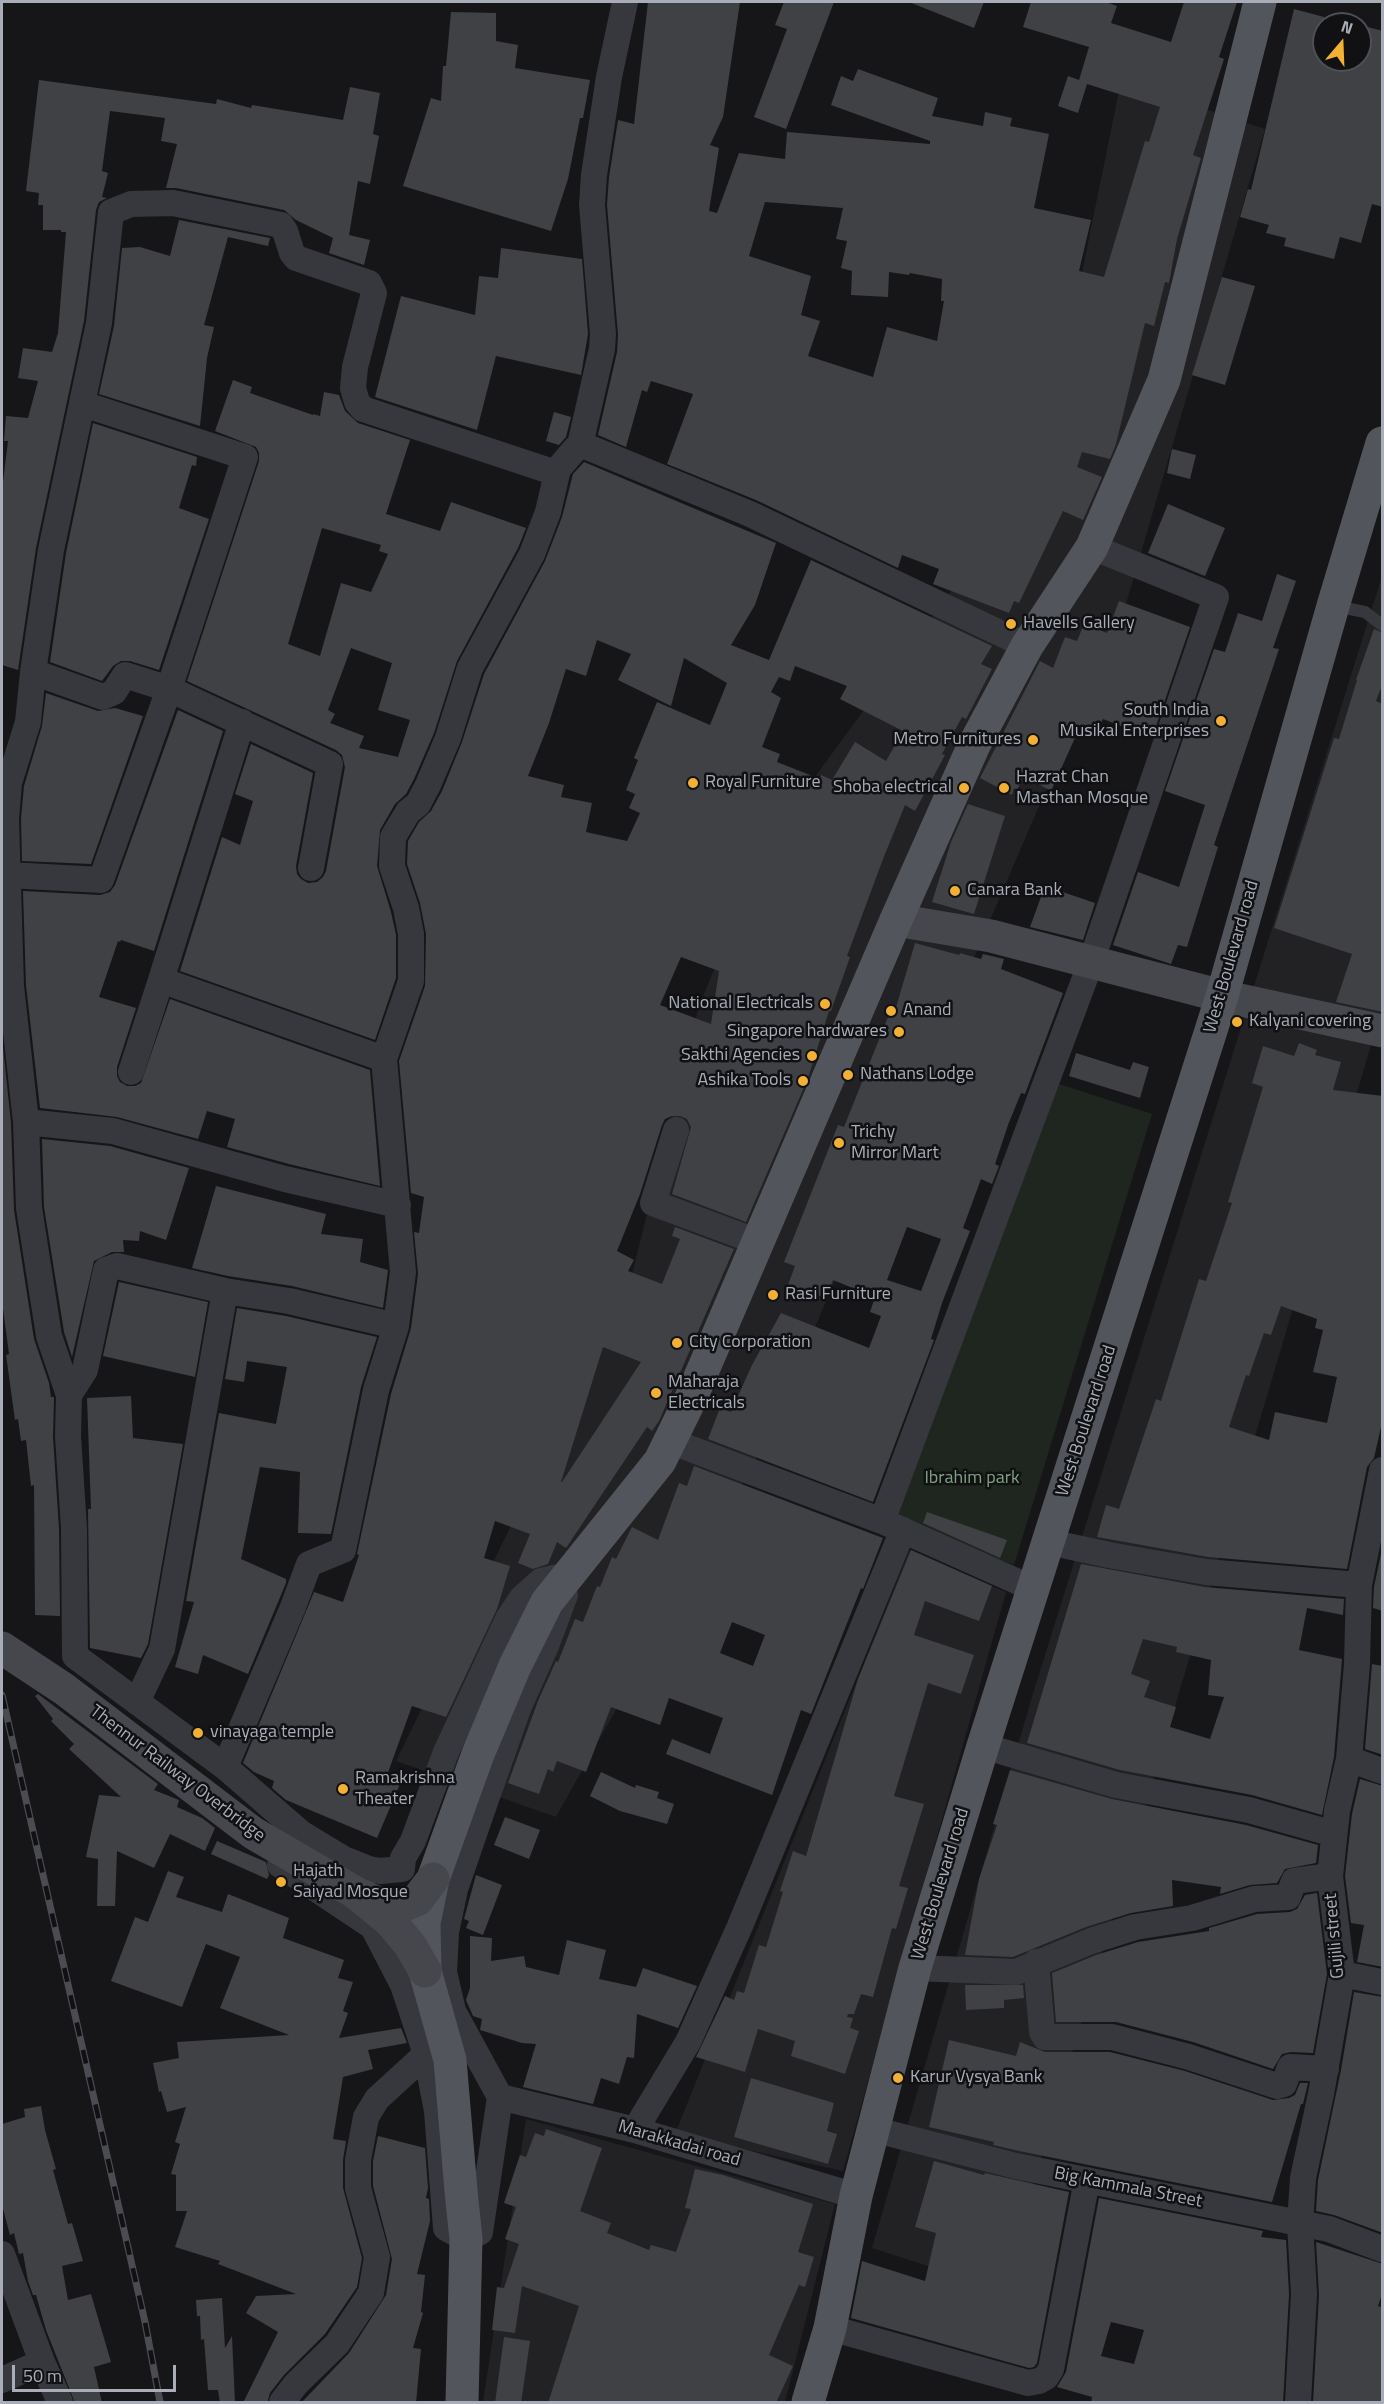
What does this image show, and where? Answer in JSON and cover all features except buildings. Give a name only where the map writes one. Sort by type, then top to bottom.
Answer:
[{"type":"main road","points":[[462,2403],[466,2239],[450,2060],[414,1978],[433,1879],[515,1666],[547,1602],[572,1575],[660,1461],[974,745],[1027,646],[1092,547],[1164,380],[1260,2]]},
{"type":"main road","name":"West Boulevard road","points":[[808,2403],[830,2328],[856,2196],[915,1968],[1222,996],[1333,606],[1383,443]]},
{"type":"main road","points":[[896,920],[991,936],[1222,996],[1383,1031]]},
{"type":"main road","name":"Thennur Railway Overbridge","points":[[2,1648],[64,1689],[253,1833],[356,1893],[383,1905],[402,1906],[417,1900],[433,1879]]},
{"type":"main road","name":"Thennur Railway Overbridge","points":[[356,1893],[390,1920],[410,1945],[414,1978]]},
{"type":"street","points":[[225,1767],[309,1564],[343,1551],[376,1390],[396,1326],[403,1272],[384,1059],[411,981],[411,934],[406,908],[392,866],[393,837],[408,812],[418,804],[428,785],[448,738],[470,668],[532,554],[545,522],[558,469],[580,446],[602,349],[603,334],[592,206],[594,175],[609,77],[625,2]]},
{"type":"street","points":[[402,1869],[380,1871],[344,1858],[301,1833],[225,1767],[75,1656],[74,1528],[68,1436],[69,1395],[49,1336],[30,1220],[26,1122],[11,986],[6,819],[9,783],[28,722],[33,672],[53,539],[99,322],[111,212],[131,204],[174,203],[281,225],[296,258],[369,283],[372,287],[374,293],[355,367],[353,388],[357,402],[363,409],[550,471],[558,469]]},
{"type":"street","points":[[8,875],[101,880],[169,689],[245,457],[83,404]]},
{"type":"street","points":[[580,446],[585,446],[750,514],[1027,646]]},
{"type":"street","points":[[635,2130],[688,2042],[735,1937],[892,1526],[1216,597],[1092,547]]},
{"type":"street","points":[[33,672],[103,697],[114,692],[125,675],[169,689],[330,764],[311,868]]},
{"type":"street","points":[[131,1072],[242,722]]},
{"type":"street","points":[[161,980],[384,1059]]},
{"type":"street","points":[[26,1122],[112,1131],[285,1179],[398,1206]]},
{"type":"street","points":[[676,1131],[653,1203],[758,1242]]},
{"type":"street","points":[[69,1395],[85,1370],[106,1270],[117,1266],[225,1291],[289,1301],[396,1326]]},
{"type":"street","points":[[137,1702],[162,1648],[225,1291]]},
{"type":"street","points":[[670,1441],[892,1526],[1034,1589]]},
{"type":"street","name":"Gujili street","points":[[1298,2403],[1304,2294],[1300,2223],[1303,2178],[1326,2069],[1342,1974],[1330,1876],[1334,1834],[1349,1760],[1357,1664],[1359,1585],[1380,1497],[1383,1470]]},
{"type":"street","points":[[1049,1542],[1206,1572],[1359,1585]]},
{"type":"street","points":[[572,1575],[546,1646],[519,1706],[484,1804],[455,1889],[446,1932],[444,1972],[453,2011],[500,2097],[480,2232],[466,2239],[446,2228],[437,2111],[414,1978],[402,1869],[403,1858],[413,1841],[446,1752],[508,1619],[522,1598],[541,1581],[572,1575]]},
{"type":"street","points":[[984,1746],[1116,1785],[1249,1810],[1334,1834]]},
{"type":"street","points":[[1349,1760],[1383,1771]]},
{"type":"street","points":[[194,1802],[290,1872],[373,1927],[414,1978]]},
{"type":"street","points":[[915,1968],[1016,1972],[1036,1962],[1135,1927],[1192,1918],[1254,1899],[1288,1897],[1294,1881],[1330,1876]]},
{"type":"street","points":[[1036,1962],[1042,2032],[1045,2037],[1112,2037],[1189,2057],[1277,2086],[1284,2084],[1290,2067],[1326,2069]]},
{"type":"street","points":[[1342,1974],[1383,1982]]},
{"type":"street","points":[[282,2403],[296,2384],[337,2344],[371,2294],[376,2257],[358,2188],[358,2160],[366,2117],[377,2099],[426,2054]]},
{"type":"street","name":"Marakkadai road","points":[[500,2097],[635,2130],[856,2196]]},
{"type":"street","name":"Big Kammala Street","points":[[872,2129],[1016,2166],[1329,2229],[1383,2249]]},
{"type":"street","points":[[830,2328],[1028,2383],[1040,2381],[1051,2369],[1087,2180]]},
{"type":"street","points":[[2,2254],[42,2362],[60,2403]]},
{"type":"street","points":[[2,2380],[42,2362]]},
{"type":"lane","points":[[1333,606],[1365,612],[1383,625]]},
{"type":"shaded area","points":[[1121,81],[1265,129],[1126,604],[766,1441],[556,1817],[396,1761],[630,1282],[699,1006],[765,845],[987,542],[1065,356]]},
{"type":"shaded area","points":[[1382,576],[1382,1008],[1002,2290],[872,2248],[1031,1700]]},
{"type":"shaded area","points":[[909,1551],[1006,1592],[843,2171],[675,2134]]},
{"type":"shaded area","points":[[526,2119],[835,2204],[785,2402],[483,2402]]},
{"type":"green space","name":"Ibrahim park","points":[[1053,1082],[1152,1114],[1014,1565],[889,1517]]},
{"type":"railway","points":[[2,1695],[145,2322],[160,2402]]},
{"type":"place","name":"Havells Gallery","points":[[1011,624]]},
{"type":"place","name":"South India Musikal Enterprises","points":[[1221,721]]},
{"type":"place","name":"Metro Furnitures","points":[[1033,740]]},
{"type":"place","name":"Royal Furniture","points":[[693,783]]},
{"type":"place","name":"Shoba electrical","points":[[964,788]]},
{"type":"place","name":"Hazrat Chan Masthan Mosque","points":[[1004,788]]},
{"type":"place","name":"Canara Bank","points":[[955,891]]},
{"type":"place","name":"National Electricals","points":[[825,1004]]},
{"type":"place","name":"Anand","points":[[891,1011]]},
{"type":"place","name":"Kalyani covering","points":[[1237,1022]]},
{"type":"place","name":"Singapore hardwares","points":[[899,1032]]},
{"type":"place","name":"Sakthi Agencies","points":[[812,1056]]},
{"type":"place","name":"Nathans Lodge","points":[[848,1075]]},
{"type":"place","name":"Ashika Tools","points":[[803,1081]]},
{"type":"place","name":"Trichy Mirror Mart","points":[[839,1143]]},
{"type":"place","name":"Rasi Furniture","points":[[773,1295]]},
{"type":"place","name":"City Corporation","points":[[677,1343]]},
{"type":"place","name":"Maharaja Electricals","points":[[656,1393]]},
{"type":"place","name":"vinayaga temple","points":[[198,1733]]},
{"type":"place","name":"Ramakrishna Theater","points":[[343,1789]]},
{"type":"place","name":"Hajath Saiyad Mosque","points":[[281,1882]]},
{"type":"place","name":"Karur Vysya Bank","points":[[898,2078]]}]
